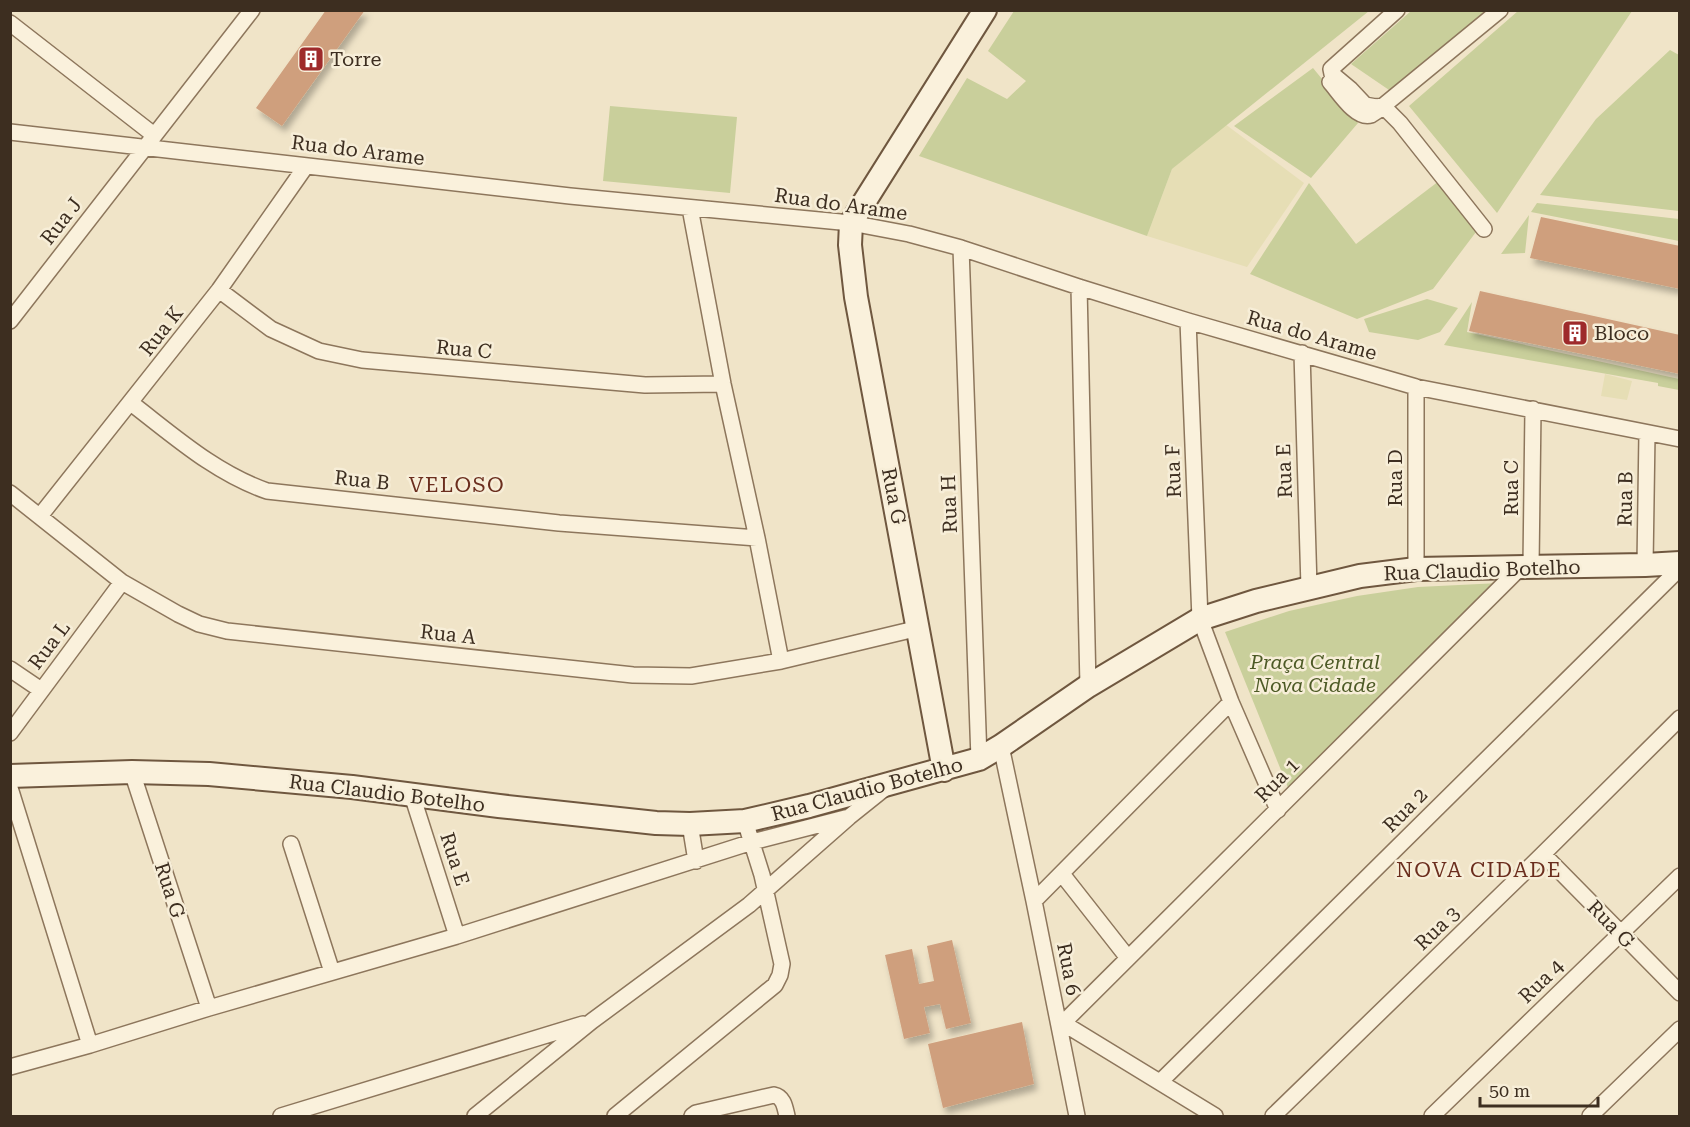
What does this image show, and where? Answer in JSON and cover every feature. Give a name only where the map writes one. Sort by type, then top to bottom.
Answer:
[{"type":"street","name":"Rua J","points":[[10,321],[252,10]]},
{"type":"street","points":[[851,223],[985,10]]},
{"type":"street","points":[[1397,10],[1331,69],[1332,74],[1365,105],[1383,106],[1500,10]]},
{"type":"street","points":[[10,23],[150,141]]},
{"type":"street","points":[[1383,106],[1400,123],[1484,229]]},
{"type":"street","name":"Rua do Arame","points":[[10,132],[150,141],[306,166],[570,196],[851,223],[909,234],[961,248],[1188,321],[1416,387],[1680,439]]},
{"type":"street","name":"Rua K","points":[[40,516],[219,290],[306,166]]},
{"type":"street","points":[[690,208],[723,384],[781,661]]},
{"type":"street","name":"Rua G","points":[[851,223],[850,245],[856,297],[944,770]]},
{"type":"street","name":"Rua H","points":[[961,248],[979,759]]},
{"type":"street","points":[[1079,287],[1088,686]]},
{"type":"street","name":"Rua C","points":[[219,290],[272,329],[318,351],[362,360],[645,386],[723,384]]},
{"type":"street","name":"Rua F","points":[[1188,321],[1200,619],[1231,702],[1278,810]]},
{"type":"street","name":"Rua E","points":[[1302,353],[1309,587]]},
{"type":"street","name":"Rua D","points":[[1416,387],[1416,569]]},
{"type":"street","name":"Rua B","points":[[131,403],[213,465],[247,484],[267,491],[559,523],[757,538]]},
{"type":"street","name":"Rua C","points":[[1526,566],[1533,409]]},
{"type":"street","name":"Rua B","points":[[1645,565],[1647,433]]},
{"type":"street","name":"Rua A","points":[[10,493],[122,582],[199,624],[227,631],[633,675],[691,676],[781,661],[919,628]]},
{"type":"street","name":"Rua 1","points":[[1060,1022],[1128,958],[1526,566]]},
{"type":"street","name":"Rua Claudio Botelho","points":[[10,776],[132,772],[209,774],[352,787],[656,823],[745,821],[809,807],[979,759],[1088,686],[1200,619],[1256,601],[1360,576],[1416,569],[1680,566]]},
{"type":"street","name":"Rua 2","points":[[1160,1082],[1680,566]]},
{"type":"street","name":"Rua L","points":[[10,733],[122,582]]},
{"type":"street","points":[[10,669],[41,690]]},
{"type":"street","points":[[1034,901],[1231,702]]},
{"type":"street","name":"Rua 3","points":[[1273,1116],[1680,718]]},
{"type":"street","name":"Rua 6","points":[[1001,746],[1060,1022],[1215,1116]]},
{"type":"street","name":"Rua G","points":[[132,772],[209,1008]]},
{"type":"street","points":[[475,1116],[592,1022],[765,891],[888,785]]},
{"type":"street","points":[[10,788],[90,1045]]},
{"type":"street","name":"Rua E","points":[[412,795],[458,936]]},
{"type":"street","points":[[10,1066],[90,1045],[458,936],[752,842],[849,817]]},
{"type":"street","points":[[615,1116],[775,986],[780,975],[782,964],[765,891],[745,821]]},
{"type":"street","points":[[690,824],[696,861]]},
{"type":"street","points":[[291,844],[332,972]]},
{"type":"street","name":"Rua G","points":[[1543,854],[1680,993]]},
{"type":"street","points":[[1062,874],[1128,958]]},
{"type":"street","name":"Rua 4","points":[[1432,1116],[1680,876]]},
{"type":"street","points":[[281,1116],[592,1022]]},
{"type":"street","points":[[1060,1022],[1077,1116]]},
{"type":"street","points":[[1590,1116],[1680,1029]]},
{"type":"street","points":[[692,1116],[696,1113],[774,1095],[779,1096],[784,1104],[787,1116]]},
{"type":"shaded area","points":[[1225,124],[1304,183],[1247,267],[1147,236],[1172,169]]},
{"type":"shaded area","points":[[1605,374],[1632,381],[1627,400],[1601,396]]},
{"type":"green space","points":[[1014,11],[1369,11],[1172,169],[1147,236],[919,156],[967,78],[1007,99],[1026,81],[988,51]]},
{"type":"green space","points":[[1411,11],[1488,11],[1392,92],[1351,64]]},
{"type":"green space","points":[[1518,11],[1632,11],[1497,213],[1409,106]]},
{"type":"green space","points":[[1670,50],[1679,55],[1679,211],[1540,195],[1596,119]]},
{"type":"green space","points":[[1313,68],[1358,123],[1311,178],[1234,126]]},
{"type":"green space","points":[[610,106],[737,117],[730,193],[603,181]]},
{"type":"green space","points":[[1439,181],[1476,232],[1433,289],[1357,319],[1250,274],[1309,183],[1356,244]]},
{"type":"green space","points":[[1537,203],[1679,219],[1679,241],[1531,212]]},
{"type":"green space","points":[[1529,215],[1525,253],[1501,254]]},
{"type":"green space","points":[[1427,299],[1458,308],[1440,332],[1418,340],[1369,332],[1364,319]]},
{"type":"green space","points":[[1472,302],[1467,332],[1679,379],[1679,390],[1658,386],[1658,383],[1444,345]]},
{"type":"green space","name":"Praça Central Nova Cidade","points":[[1500,583],[1289,790],[1225,632],[1289,611],[1357,596],[1418,587]]},
{"type":"building","name":"Torre","points":[[326,10],[365,10],[282,126],[256,108]]},
{"type":"building","points":[[1541,217],[1680,246],[1680,289],[1530,258]]},
{"type":"building","name":"Bloco","points":[[1480,291],[1680,335],[1680,374],[1469,331]]},
{"type":"building","points":[[952,940],[971,1023],[946,1029],[940,1004],[924,1007],[930,1033],[904,1039],[885,955],[912,949],[919,984],[934,981],[927,946]]},
{"type":"building","points":[[1022,1022],[1034,1084],[943,1108],[928,1044]]},
{"type":"place","name":"Torre","points":[[311,59]]},
{"type":"place","name":"Bloco","points":[[1575,333]]},
{"type":"district","name":"VELOSO","points":[[457,485]]},
{"type":"district","name":"NOVA CIDADE","points":[[1479,870]]}]
